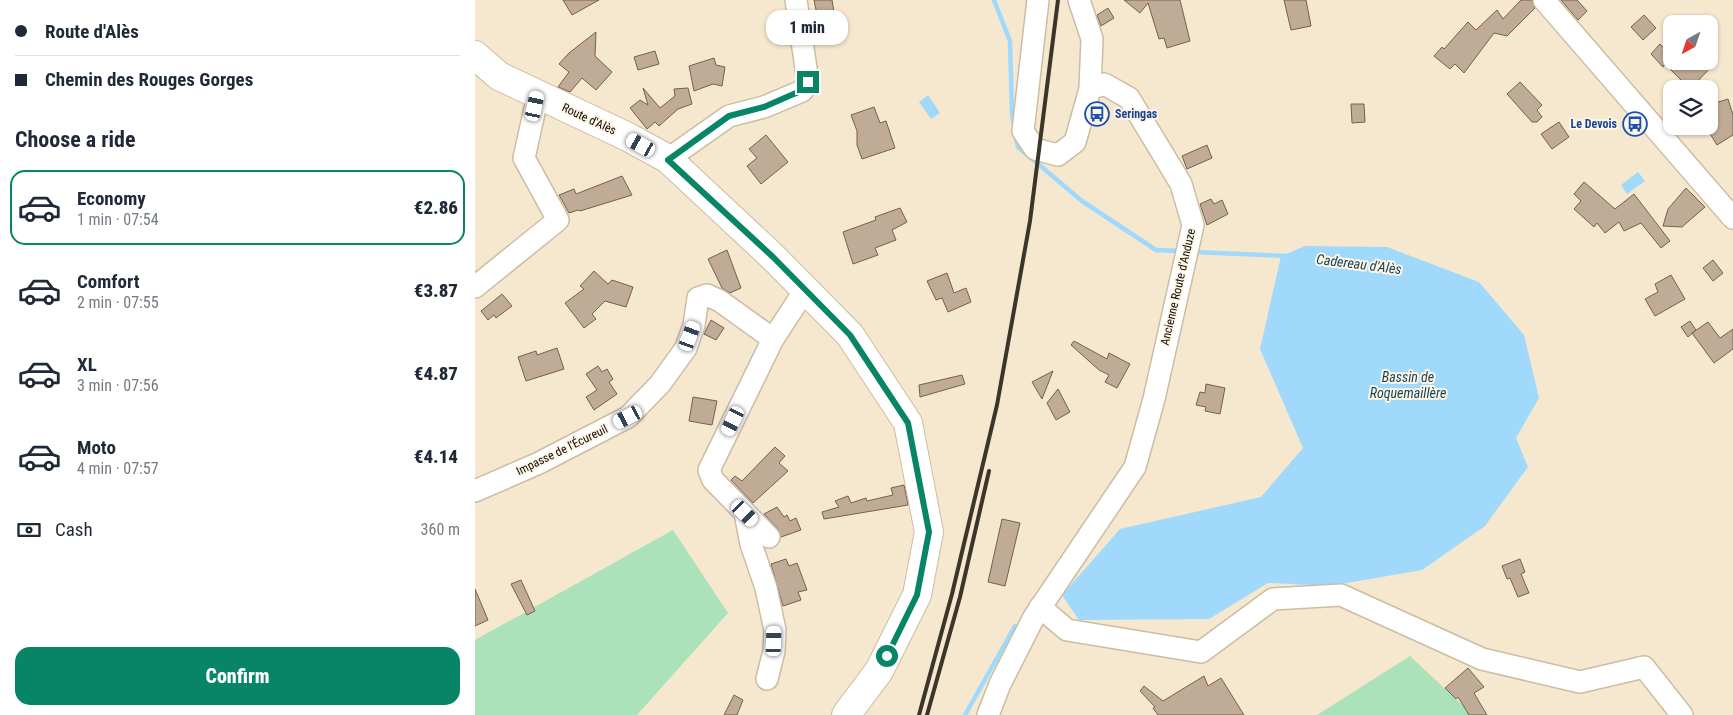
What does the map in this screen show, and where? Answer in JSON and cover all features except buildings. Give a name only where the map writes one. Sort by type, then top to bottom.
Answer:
[{"type":"main road","name":"Route d'Alès","points":[[475,55],[499,76],[628,137],[668,160],[773,257],[850,335],[908,423],[929,532],[917,595],[879,671],[846,715]]},
{"type":"street","points":[[668,160],[729,116],[764,107],[801,91],[808,82],[796,0]]},
{"type":"street","points":[[1038,0],[1023,130],[1035,149],[1058,155],[1075,142],[1090,89],[1092,39],[1079,0]]},
{"type":"street","points":[[1544,0],[1733,218]]},
{"type":"street","name":"Ancienne Route d'Anduze","points":[[988,715],[1000,684],[1040,607],[1135,467],[1153,399],[1193,225],[1181,184],[1129,98],[1104,84],[1090,89]]},
{"type":"street","points":[[475,287],[558,220],[524,158],[537,95]]},
{"type":"street","points":[[769,537],[713,480],[709,470],[773,339],[805,290]]},
{"type":"street","name":"Impasse de l'Écureuil","points":[[475,491],[539,463],[628,417],[660,384],[686,348],[695,325],[698,298],[707,294],[720,301],[773,339]]},
{"type":"street","points":[[745,513],[751,544],[766,588],[775,630],[774,652],[767,679]]},
{"type":"street","points":[[1040,607],[1067,630],[1201,652],[1273,599],[1341,595],[1483,659],[1570,680],[1580,682],[1644,667],[1682,715]]},
{"type":"green space","points":[[673,530],[728,613],[637,715],[475,715],[475,640]]},
{"type":"green space","points":[[1410,656],[1473,715],[1317,715]]},
{"type":"water","points":[[928,95],[940,113],[931,119],[919,102]]},
{"type":"water","points":[[1638,172],[1645,181],[1627,194],[1621,185]]},
{"type":"water","name":"Bassin de Roquemaillère","points":[[1305,246],[1387,247],[1479,282],[1524,335],[1539,398],[1516,438],[1528,467],[1485,526],[1422,570],[1330,586],[1268,583],[1209,619],[1079,620],[1062,595],[1120,529],[1261,497],[1303,448],[1260,349],[1281,256]]},
{"type":"waterway","name":"Cadereau d'Alès","points":[[994,0],[1010,41],[1014,125]]},
{"type":"waterway","name":"Cadereau d'Alès","points":[[1016,138],[1018,147],[1082,201],[1156,250],[1182,251]]},
{"type":"waterway","name":"Cadereau d'Alès","points":[[1192,252],[1287,256]]},
{"type":"waterway","name":"Cadereau d'Alès","points":[[965,715],[1015,626]]},
{"type":"railway","points":[[919,715],[952,594],[997,405],[1030,221],[1058,0]]},
{"type":"railway","points":[[927,715],[960,597],[989,471]]},
{"type":"place","name":"Seringas","points":[[1097,114]]},
{"type":"place","name":"Le Devois","points":[[1635,124]]},
{"type":"route","points":[[808,82],[801,91],[764,107],[729,116],[668,160],[773,257],[850,335],[908,423],[929,532],[917,595],[887,656]]}]
